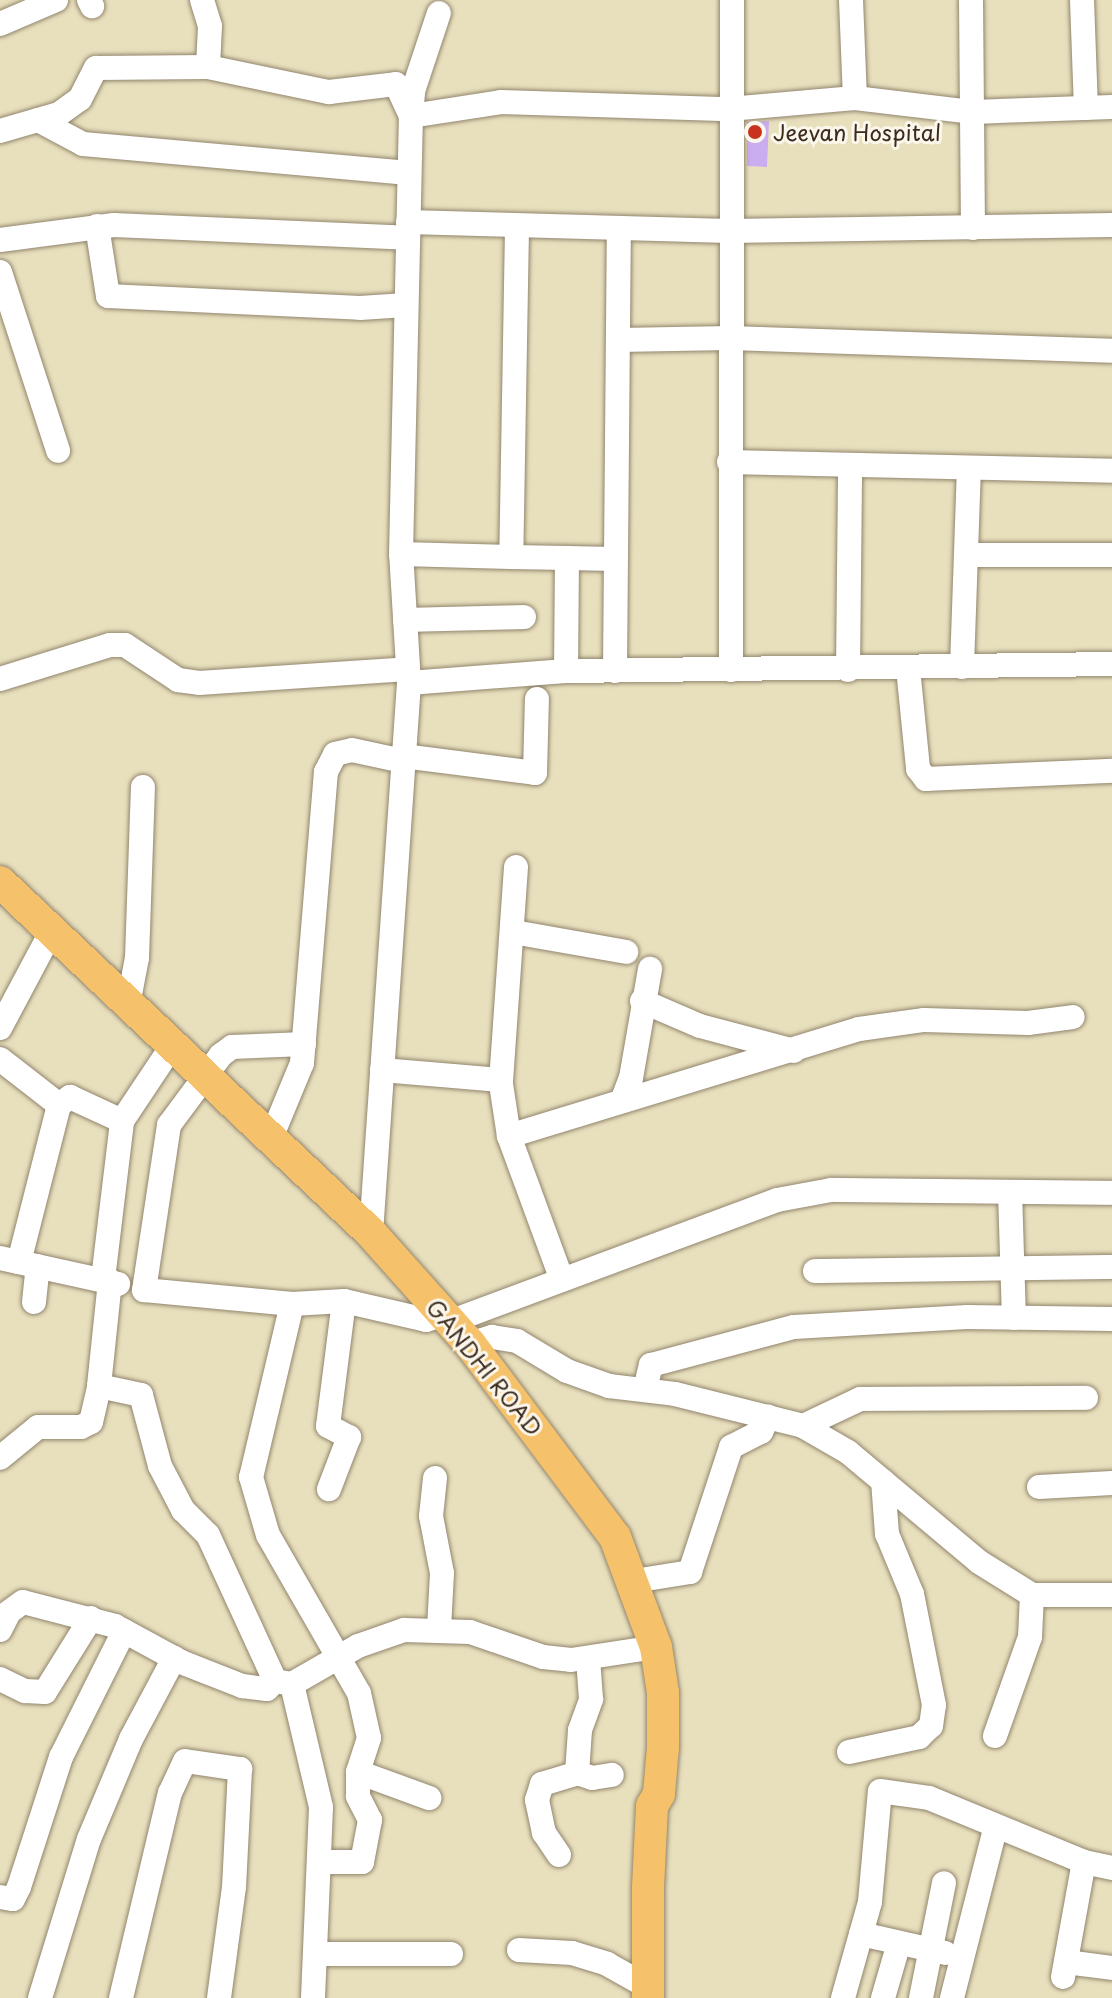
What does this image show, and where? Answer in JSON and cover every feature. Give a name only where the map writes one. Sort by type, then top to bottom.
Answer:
[{"type":"main road","name":"GANDHI ROAD","points":[[0,882],[371,1233],[456,1327],[590,1498],[634,1581],[656,1647],[663,1693],[659,1794],[652,1806],[655,1994]]},
{"type":"street","points":[[0,24],[56,0]]},
{"type":"street","points":[[202,0],[210,26],[208,67]]},
{"type":"street","points":[[731,670],[729,109],[732,0]]},
{"type":"street","points":[[851,0],[855,98]]},
{"type":"street","points":[[971,0],[973,228]]},
{"type":"street","points":[[1082,0],[1086,108]]},
{"type":"street","points":[[371,1233],[408,676],[401,554],[411,116],[413,91],[439,13]]},
{"type":"street","points":[[0,131],[38,120],[80,99],[96,68],[208,67],[329,92],[396,84],[411,116]]},
{"type":"street","points":[[411,116],[501,102],[729,109],[855,98],[973,112],[1112,107]]},
{"type":"street","points":[[38,120],[83,144],[409,173]]},
{"type":"street","points":[[0,240],[97,226],[729,231],[1112,225]]},
{"type":"street","points":[[97,226],[108,296],[360,308],[406,305]]},
{"type":"street","points":[[511,557],[517,228]]},
{"type":"street","points":[[615,671],[619,229]]},
{"type":"street","points":[[0,272],[58,451]]},
{"type":"street","points":[[618,340],[730,338],[1112,351]]},
{"type":"street","points":[[729,462],[1112,471]]},
{"type":"street","points":[[848,670],[850,465]]},
{"type":"street","points":[[962,667],[969,468]]},
{"type":"street","points":[[401,554],[615,559]]},
{"type":"street","points":[[966,555],[1112,555]]},
{"type":"street","points":[[566,671],[567,558]]},
{"type":"street","points":[[405,620],[524,617]]},
{"type":"street","points":[[0,679],[110,645],[125,645],[178,680],[199,683],[566,671],[848,670],[1112,664]]},
{"type":"street","points":[[908,668],[918,769],[926,779],[1112,771]]},
{"type":"street","points":[[271,1138],[293,1094],[304,1044],[326,772],[335,754],[352,750],[535,773],[537,699]]},
{"type":"street","points":[[128,1005],[137,958],[143,787]]},
{"type":"street","points":[[516,867],[501,1080],[509,1136],[562,1280]]},
{"type":"street","points":[[0,1028],[51,932]]},
{"type":"street","points":[[513,932],[626,952]]},
{"type":"street","points":[[622,1101],[631,1078],[650,969]]},
{"type":"street","points":[[642,1001],[700,1026],[794,1051]]},
{"type":"street","points":[[509,1136],[859,1029],[924,1020],[1028,1023],[1073,1017]]},
{"type":"street","points":[[144,1290],[169,1125],[232,1047],[304,1044]]},
{"type":"street","points":[[0,1458],[38,1427],[81,1427],[91,1422],[99,1386],[122,1121],[172,1046]]},
{"type":"street","points":[[0,1059],[59,1105]]},
{"type":"street","points":[[382,1070],[501,1080]]},
{"type":"street","points":[[34,1302],[19,1262],[59,1105],[70,1097],[122,1121]]},
{"type":"street","points":[[456,1327],[562,1280],[777,1200],[831,1190],[1112,1193]]},
{"type":"street","points":[[1010,1192],[1010,1268],[1014,1318]]},
{"type":"street","points":[[19,1262],[144,1290],[292,1304],[344,1301],[517,1341],[567,1371],[609,1386],[645,1390],[803,1426],[848,1452],[979,1562],[1032,1595],[1112,1595]]},
{"type":"street","points":[[815,1271],[1112,1267]]},
{"type":"street","points":[[329,1489],[349,1437],[328,1426],[344,1301]]},
{"type":"street","points":[[292,1304],[251,1477],[268,1535],[359,1693],[367,1724],[358,1772],[358,1796],[370,1820],[362,1862],[321,1862]]},
{"type":"street","points":[[645,1390],[651,1365],[794,1327],[1014,1318],[1112,1319]]},
{"type":"street","points":[[99,1386],[141,1395],[160,1466],[183,1510],[208,1535],[284,1682],[321,1807],[313,1998]]},
{"type":"street","points":[[803,1426],[860,1399],[1086,1398]]},
{"type":"street","points":[[634,1581],[690,1572],[731,1447],[761,1432],[768,1417]]},
{"type":"street","points":[[435,1478],[431,1516],[442,1573],[439,1629]]},
{"type":"street","points":[[849,1752],[919,1737],[931,1726],[934,1705],[912,1594],[887,1534],[883,1481]]},
{"type":"street","points":[[1039,1487],[1112,1483]]},
{"type":"street","points":[[995,1736],[1030,1637],[1032,1595]]},
{"type":"street","points":[[0,1630],[9,1612],[23,1602],[91,1618],[124,1631],[174,1658],[242,1686],[262,1690],[404,1630],[470,1632],[543,1657],[588,1658],[656,1647]]},
{"type":"street","points":[[0,1679],[25,1691],[45,1692],[91,1618]]},
{"type":"street","points":[[0,1897],[13,1899],[19,1887],[61,1757],[124,1631]]},
{"type":"street","points":[[40,1998],[89,1839],[131,1739],[174,1658]]},
{"type":"street","points":[[577,1773],[580,1730],[591,1699],[588,1658]]},
{"type":"street","points":[[843,1998],[870,1902],[880,1791],[875,1748]]},
{"type":"street","points":[[121,1998],[170,1793],[185,1761],[240,1769],[234,1887],[219,1998]]},
{"type":"street","points":[[358,1772],[429,1798]]},
{"type":"street","points":[[559,1855],[544,1833],[537,1800],[542,1784],[577,1773],[592,1778],[612,1775]]},
{"type":"street","points":[[880,1791],[929,1798],[995,1829],[1084,1862],[1112,1868]]},
{"type":"street","points":[[952,1998],[995,1829]]},
{"type":"street","points":[[1084,1862],[1064,1969],[1112,1968]]},
{"type":"street","points":[[921,1998],[944,1883]]},
{"type":"street","points":[[861,1934],[963,1956]]},
{"type":"street","points":[[883,1998],[899,1943]]},
{"type":"street","points":[[519,1950],[572,1953],[607,1964],[655,1994]]},
{"type":"street","points":[[315,1954],[451,1954]]},
{"type":"building","points":[[769,121],[767,167],[747,166],[747,122]]},
{"type":"place","name":"Jeevan Hospital","points":[[755,132]]}]
